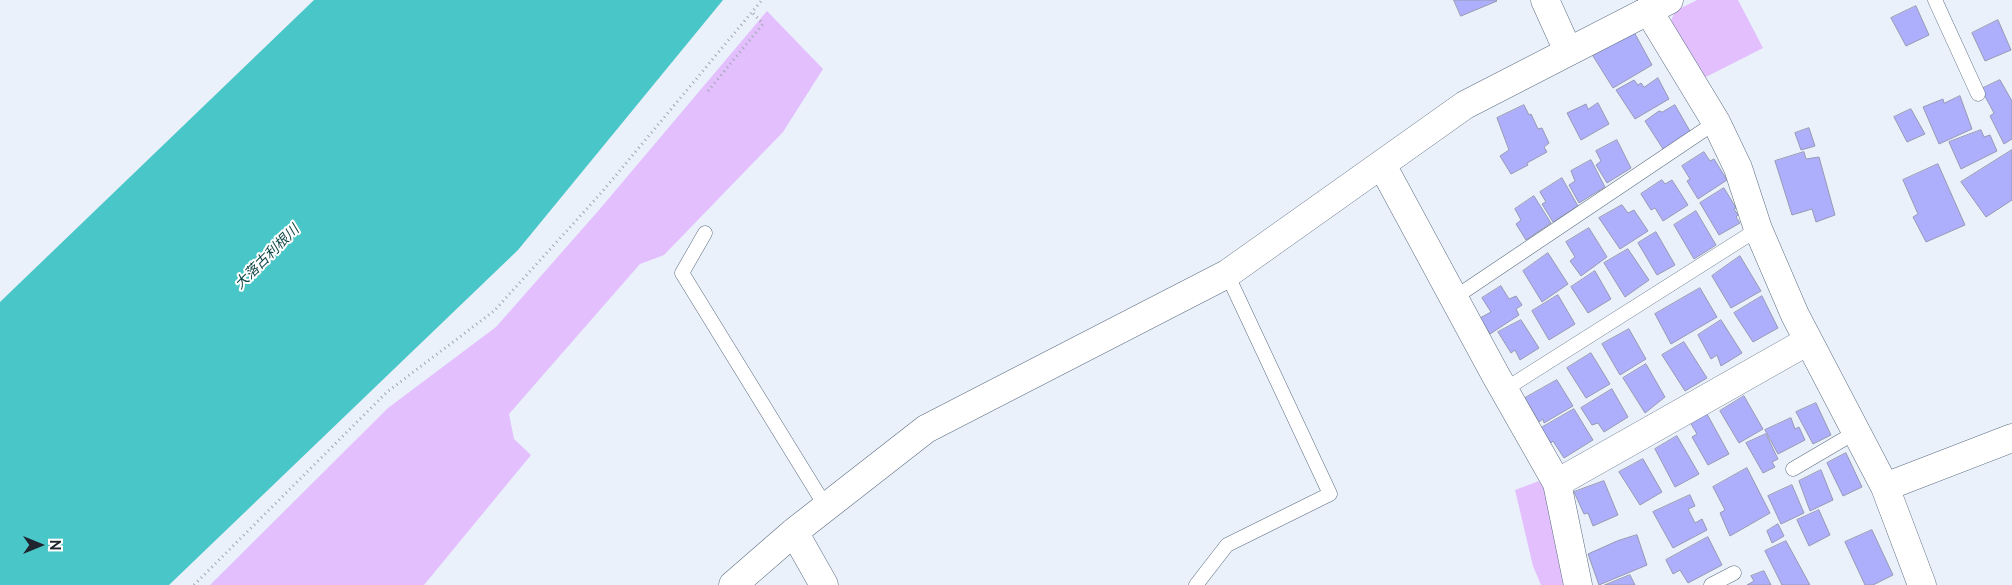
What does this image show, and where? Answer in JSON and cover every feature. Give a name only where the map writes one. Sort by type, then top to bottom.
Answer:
[{"type":"street","points":[[1545,0],[1568,51]]},
{"type":"street","points":[[733,585],[794,532],[926,429],[1227,274],[1465,105],[1659,5],[1738,168],[1758,229],[1794,315],[1885,487],[1922,585]]},
{"type":"street","points":[[1382,165],[1557,484],[1578,585]]},
{"type":"street","points":[[1557,484],[1808,341]]},
{"type":"street","points":[[1885,487],[2012,438]]},
{"type":"street","points":[[794,532],[824,585]]},
{"type":"lane","points":[[1935,0],[1978,94]]},
{"type":"lane","points":[[1454,298],[1716,122]]},
{"type":"lane","points":[[1504,390],[1758,229]]},
{"type":"lane","points":[[705,233],[682,273],[826,507]]},
{"type":"lane","points":[[1196,585],[1227,545],[1330,494],[1227,274]]},
{"type":"lane","points":[[1793,469],[1856,432]]},
{"type":"lane","points":[[1711,585],[1734,573]]},
{"type":"path","points":[[194,585],[387,392],[494,311],[602,192],[762,0]]},
{"type":"path","points":[[708,91],[763,24],[752,12]]},
{"type":"shaded area","points":[[1697,0],[1738,0],[1763,48],[1702,79],[1670,23],[1675,11]]},
{"type":"shaded area","points":[[767,11],[823,69],[783,132],[664,255],[640,264],[509,414],[514,439],[531,455],[424,585],[210,585],[388,408],[496,327],[599,210]]},
{"type":"shaded area","points":[[1539,481],[1546,493],[1567,585],[1541,585],[1533,566],[1515,490]]},
{"type":"water","name":"大落古利根川","points":[[314,0],[723,0],[518,250],[169,585],[0,585],[0,302]]},
{"type":"building","points":[[1454,0],[1496,0],[1497,1],[1461,16]]},
{"type":"building","points":[[1916,6],[1929,35],[1906,46],[1891,18]]},
{"type":"building","points":[[1998,20],[2011,50],[1985,61],[1972,33]]},
{"type":"building","points":[[1634,32],[1652,65],[1613,88],[1593,56]]},
{"type":"building","points":[[1658,78],[1669,99],[1635,119],[1616,90],[1634,80],[1638,85],[1641,83],[1644,87]]},
{"type":"building","points":[[2000,80],[2012,101],[2012,139],[2004,144],[1990,116],[1994,113],[1981,89]]},
{"type":"building","points":[[1960,96],[1972,129],[1939,144],[1923,107],[1943,99],[1944,103]]},
{"type":"building","points":[[1598,103],[1609,124],[1581,140],[1567,113],[1586,104],[1588,109]]},
{"type":"building","points":[[1524,105],[1529,115],[1531,114],[1538,129],[1542,128],[1549,143],[1544,147],[1547,152],[1511,174],[1500,156],[1509,150],[1497,118]]},
{"type":"building","points":[[1675,105],[1691,133],[1665,152],[1645,121],[1659,111],[1662,112]]},
{"type":"building","points":[[1911,109],[1925,134],[1907,142],[1894,117]]},
{"type":"building","points":[[1809,128],[1815,146],[1801,150],[1795,133]]},
{"type":"building","points":[[1981,130],[1984,137],[1990,135],[1997,151],[1961,169],[1949,142]]},
{"type":"building","points":[[1617,140],[1631,168],[1607,183],[1596,165],[1601,161],[1596,151]]},
{"type":"building","points":[[2012,150],[2012,200],[1986,217],[1961,182]]},
{"type":"building","points":[[1704,152],[1710,161],[1714,159],[1727,180],[1698,199],[1687,181],[1690,179],[1682,166]]},
{"type":"building","points":[[1804,152],[1806,159],[1819,157],[1835,215],[1816,222],[1812,209],[1792,215],[1775,161]]},
{"type":"building","points":[[1591,160],[1605,187],[1579,203],[1569,185],[1575,181],[1571,171]]},
{"type":"building","points":[[1938,164],[1965,225],[1926,242],[1913,217],[1918,214],[1903,180]]},
{"type":"building","points":[[1562,178],[1578,206],[1553,222],[1542,204],[1546,202],[1540,192]]},
{"type":"building","points":[[1662,180],[1665,184],[1672,180],[1688,205],[1663,221],[1655,208],[1651,210],[1641,194]]},
{"type":"building","points":[[1724,188],[1736,208],[1734,209],[1738,215],[1736,217],[1740,223],[1719,235],[1700,203]]},
{"type":"building","points":[[1534,196],[1551,223],[1526,240],[1516,224],[1521,220],[1515,209]]},
{"type":"building","points":[[1622,205],[1628,213],[1634,210],[1648,231],[1620,249],[1599,218]]},
{"type":"building","points":[[1696,211],[1716,245],[1694,259],[1674,225]]},
{"type":"building","points":[[1589,228],[1607,257],[1581,276],[1570,261],[1575,257],[1566,242]]},
{"type":"building","points":[[1656,232],[1675,265],[1657,275],[1638,243]]},
{"type":"building","points":[[1628,249],[1649,280],[1625,297],[1604,263]]},
{"type":"building","points":[[1548,253],[1568,284],[1542,302],[1523,271]]},
{"type":"building","points":[[1740,256],[1761,291],[1731,308],[1712,276]]},
{"type":"building","points":[[1595,271],[1611,299],[1588,313],[1571,287]]},
{"type":"building","points":[[1501,286],[1509,299],[1516,296],[1522,305],[1516,309],[1519,315],[1490,334],[1480,318],[1491,312],[1482,298]]},
{"type":"building","points":[[1700,288],[1717,317],[1671,344],[1655,314]]},
{"type":"building","points":[[1558,295],[1575,324],[1549,340],[1532,311]]},
{"type":"building","points":[[1762,296],[1778,328],[1753,342],[1734,313]]},
{"type":"building","points":[[1521,320],[1539,348],[1520,360],[1515,350],[1511,353],[1498,332]]},
{"type":"building","points":[[1721,320],[1742,353],[1721,366],[1717,355],[1711,359],[1698,335]]},
{"type":"building","points":[[1629,329],[1646,359],[1620,375],[1602,344]]},
{"type":"building","points":[[1684,342],[1707,378],[1685,391],[1662,355]]},
{"type":"building","points":[[1591,353],[1610,384],[1586,398],[1567,368]]},
{"type":"building","points":[[1646,364],[1665,397],[1645,413],[1623,378]]},
{"type":"building","points":[[1557,380],[1573,406],[1544,423],[1543,419],[1539,422],[1525,398]]},
{"type":"building","points":[[1612,389],[1628,417],[1604,432],[1598,423],[1592,425],[1581,408]]},
{"type":"building","points":[[1744,396],[1763,429],[1739,443],[1720,411]]},
{"type":"building","points":[[1816,403],[1831,435],[1813,444],[1796,412]]},
{"type":"building","points":[[1574,409],[1593,440],[1564,458],[1553,441],[1551,443],[1541,428]]},
{"type":"building","points":[[1707,414],[1729,454],[1708,465],[1692,437],[1697,434],[1691,424]]},
{"type":"building","points":[[1791,418],[1795,429],[1799,427],[1805,440],[1778,454],[1765,430]]},
{"type":"building","points":[[1766,434],[1778,459],[1772,462],[1775,467],[1763,473],[1746,443]]},
{"type":"building","points":[[1677,436],[1699,474],[1675,487],[1655,449]]},
{"type":"building","points":[[1846,453],[1862,487],[1843,496],[1827,463]]},
{"type":"building","points":[[1643,459],[1662,492],[1640,505],[1619,472]]},
{"type":"building","points":[[1747,468],[1770,513],[1730,536],[1720,513],[1725,510],[1713,487]]},
{"type":"building","points":[[1821,470],[1833,500],[1810,511],[1799,481]]},
{"type":"building","points":[[1604,481],[1618,515],[1593,526],[1588,513],[1584,514],[1574,492]]},
{"type":"building","points":[[1792,485],[1804,513],[1781,524],[1768,496]]},
{"type":"building","points":[[1690,495],[1695,506],[1688,509],[1695,523],[1702,519],[1707,530],[1673,548],[1653,512]]},
{"type":"building","points":[[1819,510],[1830,535],[1809,546],[1797,520]]},
{"type":"building","points":[[1778,524],[1784,536],[1772,543],[1767,531]]},
{"type":"building","points":[[1872,530],[1893,575],[1873,585],[1865,585],[1845,542]]},
{"type":"building","points":[[1637,535],[1647,565],[1599,585],[1588,554],[1617,541]]},
{"type":"building","points":[[1708,537],[1722,565],[1688,583],[1680,570],[1673,574],[1666,560]]},
{"type":"building","points":[[1786,541],[1810,585],[1782,585],[1765,551]]},
{"type":"building","points":[[1764,571],[1771,585],[1747,585],[1754,581],[1751,576]]},
{"type":"building","points":[[1630,575],[1635,585],[1605,585]]}]
